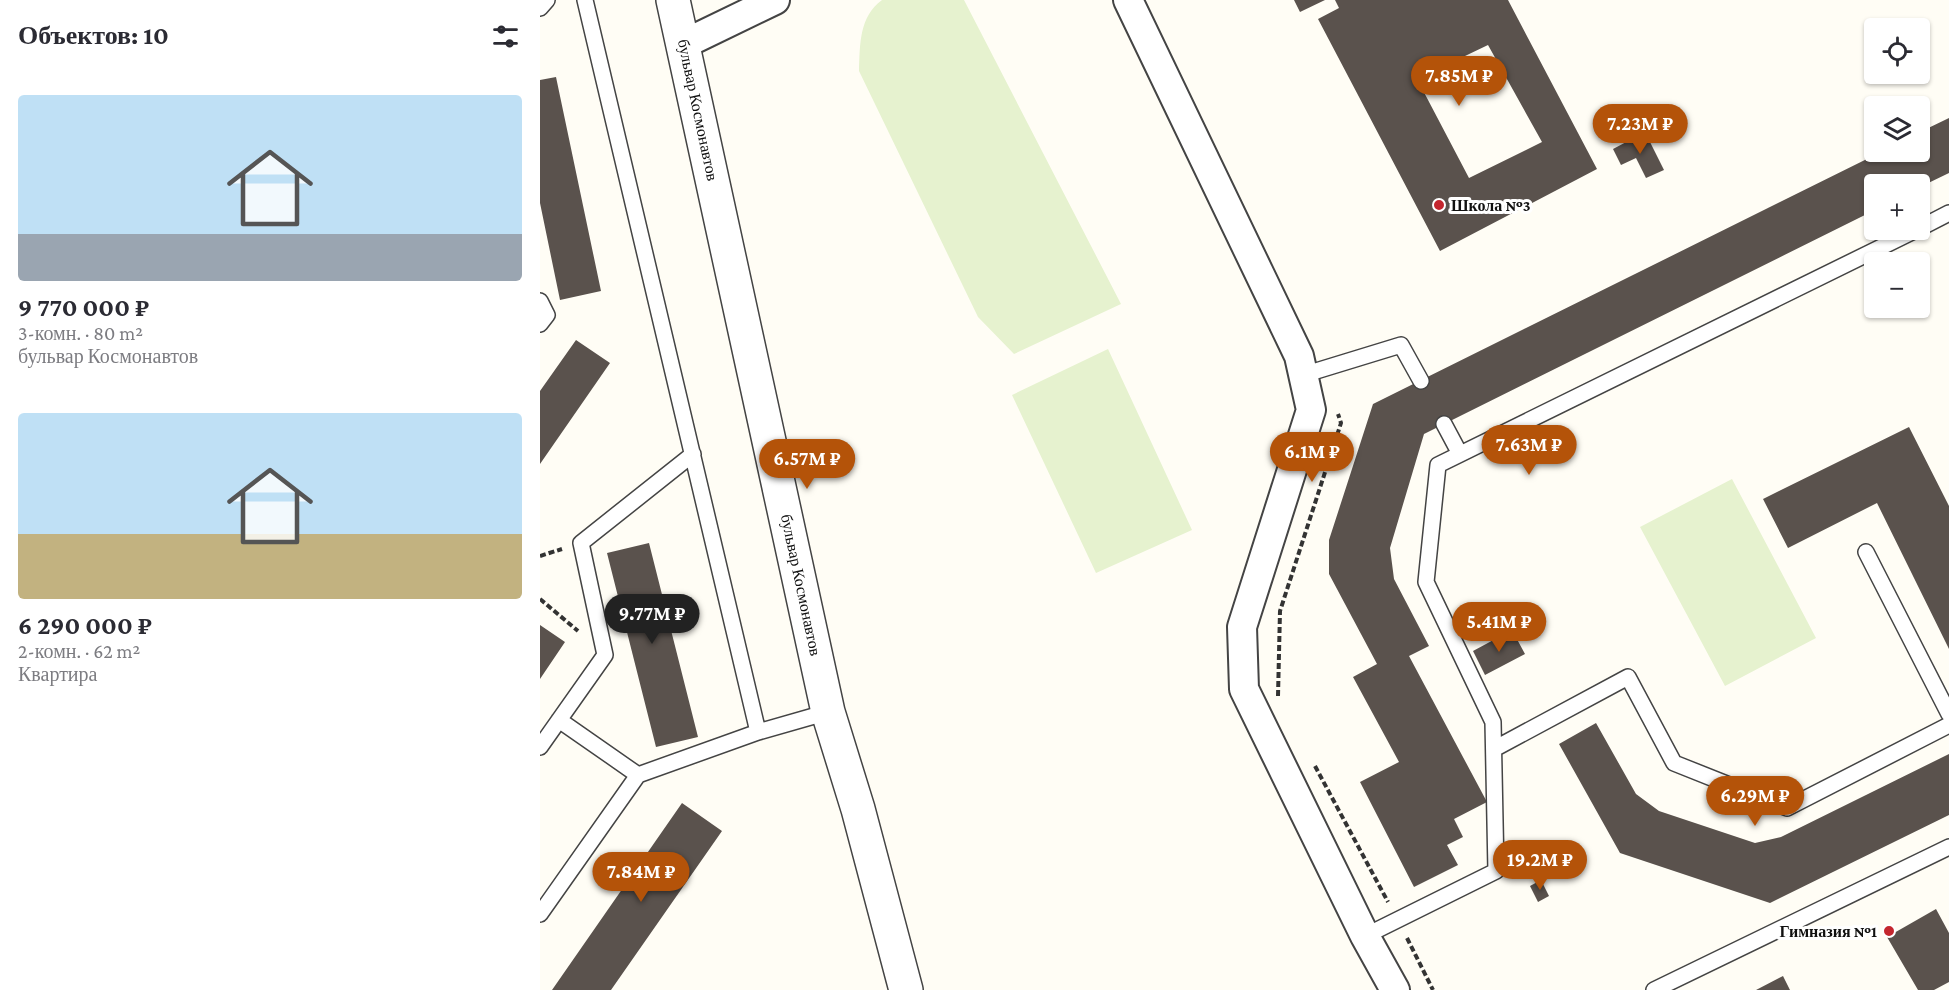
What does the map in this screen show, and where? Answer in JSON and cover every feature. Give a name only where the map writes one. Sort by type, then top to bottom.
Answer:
[{"type":"street","name":"бульвар Космонавтов","points":[[673,0],[828,712],[858,809],[906,990]]},
{"type":"street","points":[[684,44],[776,0]]},
{"type":"street","points":[[1128,0],[1299,356],[1311,410],[1242,627],[1244,689],[1365,936],[1395,990]]},
{"type":"lane","points":[[540,8],[547,0]]},
{"type":"lane","points":[[585,0],[758,732]]},
{"type":"lane","points":[[1930,223],[1949,213]]},
{"type":"lane","points":[[1365,936],[1496,871],[1493,722],[1426,582],[1438,465],[1896,240]]},
{"type":"lane","points":[[540,301],[547,315],[540,324]]},
{"type":"lane","points":[[1303,375],[1401,345],[1421,381]]},
{"type":"lane","points":[[1444,424],[1460,454]]},
{"type":"lane","points":[[540,747],[605,655],[581,543],[693,454]]},
{"type":"lane","points":[[1866,552],[1949,714]]},
{"type":"lane","points":[[1494,749],[1628,678],[1674,763],[1787,808],[1949,725]]},
{"type":"lane","points":[[540,914],[638,775],[758,732],[828,712]]},
{"type":"lane","points":[[559,720],[638,775]]},
{"type":"lane","points":[[1654,990],[1949,847]]},
{"type":"path","points":[[1278,698],[1280,611],[1341,423]]},
{"type":"path","points":[[540,598],[605,655]]},
{"type":"path","points":[[1311,759],[1433,990]]},
{"type":"green space","points":[[882,0],[964,0],[1121,304],[1014,354],[978,317],[859,71],[862,32],[869,14]]},
{"type":"green space","points":[[1108,349],[1192,530],[1096,573],[1012,395]]},
{"type":"green space","points":[[1732,479],[1816,638],[1725,686],[1640,527]]},
{"type":"building","points":[[1294,0],[1325,0],[1300,12]]},
{"type":"building","points":[[1335,0],[1508,0],[1597,169],[1440,251],[1318,19],[1339,8]],"holes":[[[1488,45],[1542,142],[1469,178],[1417,79]]]},
{"type":"building","points":[[556,77],[601,291],[560,300],[540,203],[540,80]]},
{"type":"building","points":[[1949,118],[1949,173],[1930,182],[1930,174],[1864,174],[1864,215],[1424,434],[1390,548],[1394,579],[1429,646],[1409,656],[1487,802],[1454,819],[1463,837],[1447,845],[1458,865],[1414,887],[1360,782],[1399,762],[1353,677],[1377,664],[1329,574],[1329,540],[1373,404],[1864,160],[1930,162],[1930,127]]},
{"type":"building","points":[[1645,132],[1664,170],[1646,178],[1636,158],[1621,165],[1613,149]]},
{"type":"building","points":[[576,340],[610,363],[540,464],[540,391]]},
{"type":"building","points":[[1909,427],[1949,506],[1949,649],[1877,503],[1788,548],[1763,499]]},
{"type":"building","points":[[649,543],[698,737],[656,747],[607,553]]},
{"type":"building","points":[[540,625],[565,642],[540,679]]},
{"type":"building","points":[[1512,630],[1525,654],[1485,675],[1473,651]]},
{"type":"building","points":[[1596,723],[1636,794],[1659,811],[1755,843],[1781,837],[1949,754],[1949,815],[1770,903],[1620,853],[1559,744]]},
{"type":"building","points":[[682,803],[722,831],[611,990],[552,990]]},
{"type":"building","points":[[1541,880],[1549,896],[1538,902],[1530,886]]},
{"type":"building","points":[[1936,909],[1949,933],[1949,982],[1934,990],[1918,990],[1887,937]]},
{"type":"building","points":[[1783,976],[1790,990],[1756,990]]},
{"type":"place","name":"Школа №3","points":[[1439,205]]},
{"type":"place","name":"Гимназия №1","points":[[1889,931]]}]
